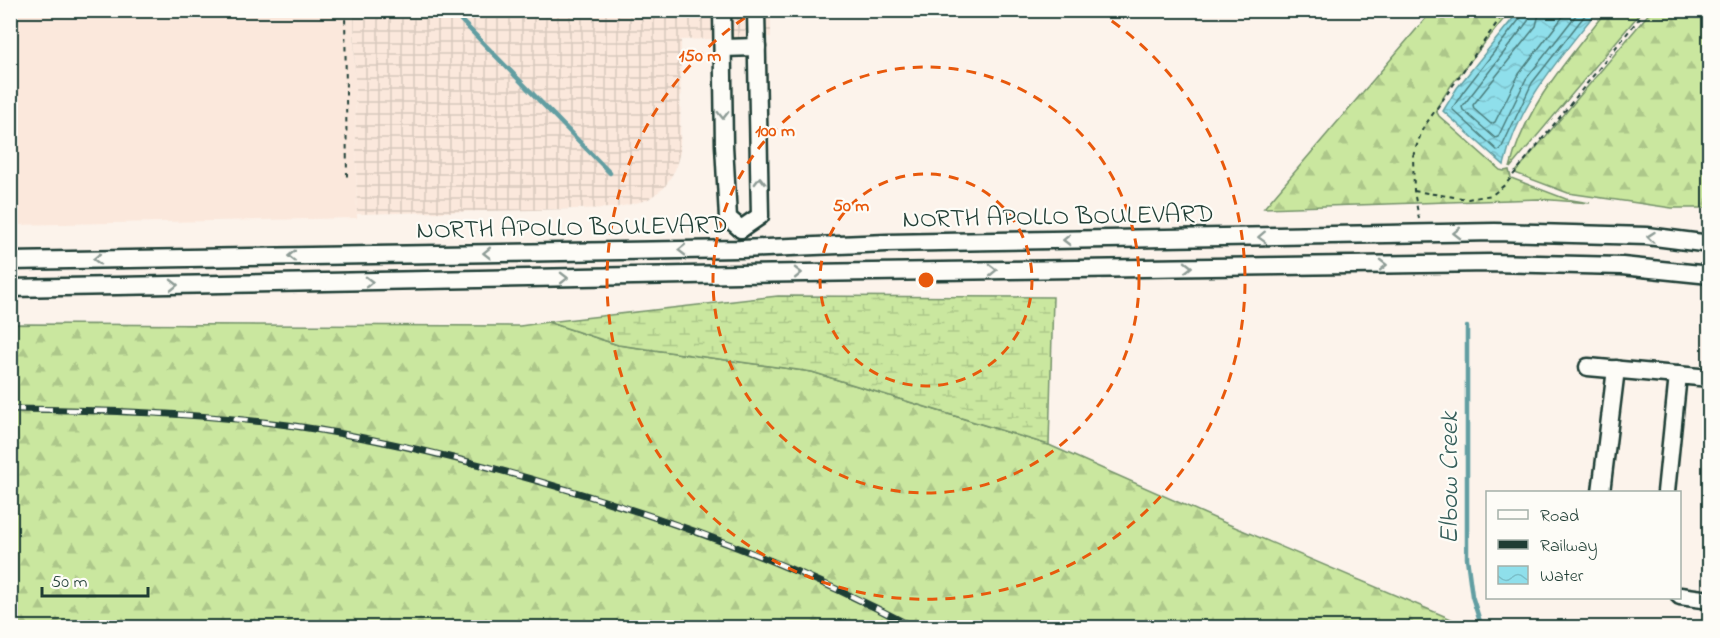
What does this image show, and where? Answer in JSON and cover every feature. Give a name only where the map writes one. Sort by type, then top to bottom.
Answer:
[{"type":"street","points":[[722,10],[724,145],[728,218],[741,229]]},
{"type":"street","points":[[741,229],[760,216],[756,10]]},
{"type":"street","points":[[723,48],[757,47]]},
{"type":"street","points":[[740,274],[741,229]]},
{"type":"street","name":"NORTH APOLLO BOULEVARD","points":[[10,261],[740,249],[899,242],[1495,232],[1647,237],[1710,244]]},
{"type":"street","name":"NORTH APOLLO BOULEVARD","points":[[10,288],[1491,263],[1622,266],[1710,275]]},
{"type":"street","points":[[1588,367],[1710,378]]},
{"type":"street","points":[[1601,491],[1616,369]]},
{"type":"street","points":[[1666,491],[1678,375]]},
{"type":"street","points":[[1681,596],[1710,600]]},
{"type":"path","points":[[345,10],[347,178]]},
{"type":"path","points":[[1421,234],[1414,191],[1413,156],[1423,128],[1506,10]]},
{"type":"path","points":[[1414,191],[1468,199],[1492,195],[1506,184],[1646,10]]},
{"type":"shaded area","points":[[10,11],[354,11],[357,218],[11,225]]},
{"type":"shaded area","points":[[354,11],[771,11],[771,37],[681,40],[680,152],[675,170],[664,188],[647,200],[615,208],[357,214]]},
{"type":"green space","points":[[1432,11],[1510,11],[1452,84],[1437,107],[1436,111],[1439,116],[1500,170],[1509,170],[1511,178],[1566,199],[1590,203],[1539,199],[1264,208]]},
{"type":"green space","points":[[1606,11],[1642,11],[1510,168],[1526,124],[1549,84]]},
{"type":"green space","points":[[1651,11],[1709,11],[1709,208],[1672,208],[1568,193],[1515,173]]},
{"type":"green space","points":[[778,296],[1053,297],[1049,445],[812,372],[618,345],[548,322]]},
{"type":"green space","points":[[548,322],[618,345],[812,372],[1049,445],[1470,627],[11,628],[11,324],[520,326]]},
{"type":"water","points":[[1519,11],[1597,11],[1555,65],[1530,102],[1510,143],[1504,165],[1443,111],[1457,88]]},
{"type":"waterway","points":[[451,10],[610,173]]},
{"type":"waterway","name":"Elbow Creek","points":[[1467,327],[1467,558],[1472,596],[1482,628]]},
{"type":"railway","points":[[10,409],[149,413],[253,421],[322,430],[423,451],[555,486],[693,531],[828,585],[915,628]]}]
